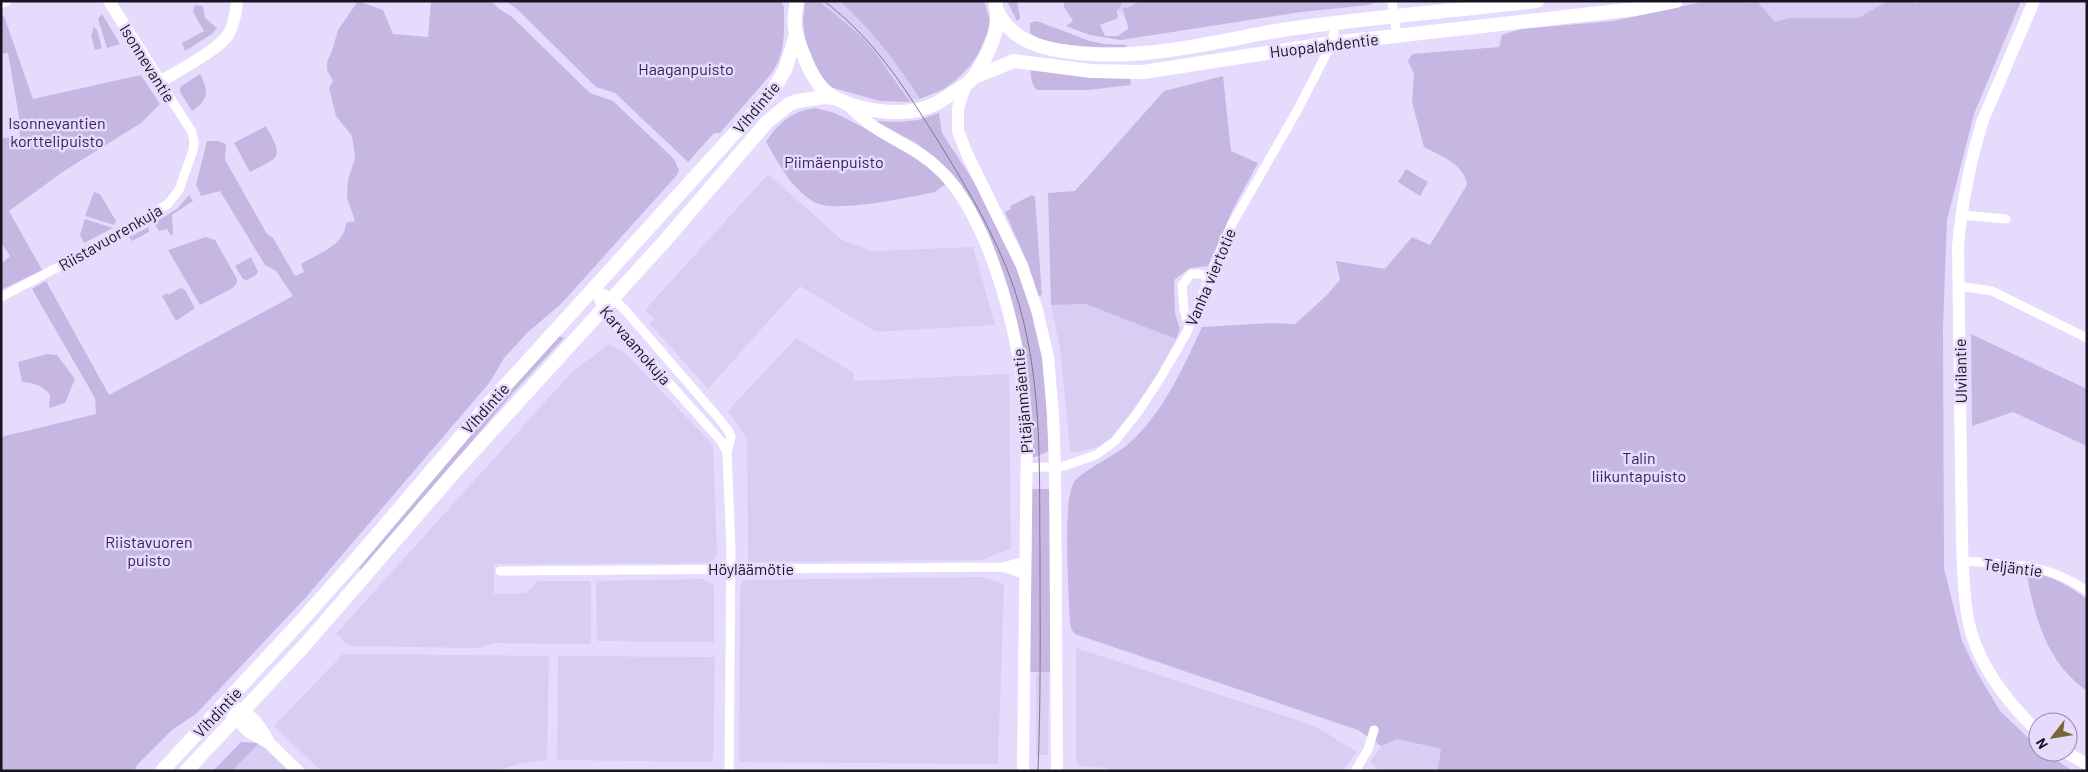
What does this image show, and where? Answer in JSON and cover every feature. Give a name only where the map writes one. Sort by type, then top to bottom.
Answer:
[{"type":"main road","name":"Isonnevantie","points":[[109,1],[160,82]]},
{"type":"main road","points":[[160,82],[217,46],[225,38],[236,15],[237,1]]},
{"type":"main road","name":"Huopalahdentie","points":[[996,7],[1002,20],[1015,35],[1038,45],[1074,52],[1125,55],[1335,24],[1537,1]]},
{"type":"main road","name":"Huopalahdentie","points":[[839,100],[872,110],[902,112],[934,105],[970,82],[1014,61],[1090,71],[1143,72],[1332,43],[1636,9],[1676,1]]},
{"type":"main road","name":"Ulvilantie","points":[[2028,721],[2002,691],[1980,653],[1968,619],[1963,561],[1958,246],[1960,215],[1983,120],[2034,1]]},
{"type":"main road","points":[[796,2],[796,38],[816,81],[839,100]]},
{"type":"main road","points":[[970,82],[995,34],[996,7]]},
{"type":"main road","name":"Vihdintie","points":[[162,771],[358,557],[450,448],[772,92],[785,70],[796,38]]},
{"type":"main road","name":"Pitäjänmäentie","points":[[970,82],[958,108],[958,131],[967,154],[1012,242],[1022,266],[1041,325],[1051,380],[1055,466],[1057,771]]},
{"type":"main road","name":"Vihdintie","points":[[186,771],[365,577],[458,468],[613,298],[767,122],[788,104],[805,99],[839,100]]},
{"type":"main road","name":"Pitäjänmäentie","points":[[839,100],[871,124],[933,163],[955,185],[972,214],[992,260],[1016,337],[1024,382],[1028,468],[1023,771]]},
{"type":"main road","points":[[226,703],[239,714],[256,737],[269,743],[298,771]]},
{"type":"street","points":[[1,4],[7,1]]},
{"type":"street","points":[[1392,1],[1397,36]]},
{"type":"street","name":"Vanha viertotie","points":[[1028,468],[1074,463],[1103,451],[1115,441],[1161,377],[1189,327],[1241,206],[1297,111],[1332,43],[1335,24]]},
{"type":"street","name":"Isonnevantie","points":[[160,82],[187,124]]},
{"type":"street","name":"Riistavuorenkuja","points":[[1,297],[85,253],[168,204],[179,190],[193,150],[192,132],[187,124]]},
{"type":"street","points":[[1960,215],[2006,219]]},
{"type":"street","points":[[1189,327],[1184,310],[1182,285],[1186,278],[1192,274],[1200,274],[1210,278]]},
{"type":"street","points":[[1958,286],[1992,292],[2087,338]]},
{"type":"street","name":"Karvaamokuja","points":[[594,289],[613,298],[728,430],[731,437],[727,452],[731,568],[729,771]]},
{"type":"street","name":"Karvaamokuja","points":[[594,289],[603,309],[721,441],[727,452]]},
{"type":"street","name":"Höyläämötie","points":[[500,571],[1002,567],[1026,561]]},
{"type":"street","name":"Teljäntie","points":[[1963,561],[2039,568],[2066,578],[2087,591]]},
{"type":"street","name":"Höyläämötie","points":[[1002,567],[1026,575]]},
{"type":"street","points":[[1355,771],[1368,750],[1374,730]]},
{"type":"shaded area","points":[[819,1],[840,1],[869,28],[902,71],[920,99],[910,102],[894,77],[862,37]]},
{"type":"shaded area","points":[[1116,1],[1197,1],[1119,13]]},
{"type":"shaded area","points":[[1757,1],[1888,1],[1858,18],[1789,18],[1775,22]]},
{"type":"shaded area","points":[[768,174],[842,240],[872,251],[973,247],[995,325],[876,332],[800,286],[708,389],[649,323],[654,319],[645,310]]},
{"type":"shaded area","points":[[1086,304],[1176,339],[1144,395],[1110,439],[1095,448],[1077,452],[1070,451],[1061,354],[1051,305]]},
{"type":"shaded area","points":[[796,338],[854,373],[854,381],[1009,374],[1011,549],[981,560],[748,562],[747,439],[728,411]]},
{"type":"shaded area","points":[[609,344],[626,354],[713,445],[717,553],[715,559],[706,563],[494,564],[494,594],[526,593],[538,581],[591,581],[591,644],[495,643],[477,648],[349,646],[336,634],[571,373]]},
{"type":"shaded area","points":[[982,577],[1004,584],[998,764],[739,762],[740,588],[743,580]]},
{"type":"shaded area","points":[[703,579],[714,585],[714,642],[597,641],[596,581]]},
{"type":"shaded area","points":[[1076,648],[1294,719],[1320,729],[1357,752],[1342,771],[1114,771],[1106,768],[1081,766],[1076,761]]},
{"type":"shaded area","points":[[343,654],[549,656],[547,760],[518,764],[496,771],[321,771],[274,726]]},
{"type":"shaded area","points":[[558,656],[715,657],[713,760],[711,762],[557,760]]},
{"type":"shaded area","points":[[1049,672],[1048,755],[1036,755],[1036,673]]},
{"type":"shaded area","points":[[1397,739],[1464,755],[1489,771],[1379,771],[1370,762],[1381,746]]},
{"type":"shaded area","points":[[259,743],[288,771],[232,771]]},
{"type":"green space","name":"Riistavuoren puisto","points":[[358,1],[383,10],[393,34],[428,37],[431,1],[491,1],[512,17],[590,93],[613,101],[674,159],[679,170],[677,175],[561,304],[527,333],[504,358],[490,382],[307,596],[197,713],[172,730],[138,764],[134,771],[1,771],[1,437],[96,414],[95,398],[32,289],[46,281],[109,395],[293,296],[276,271],[265,265],[220,191],[201,196],[196,185],[207,141],[218,141],[226,144],[225,160],[267,234],[273,238],[295,276],[304,272],[301,264],[336,243],[344,231],[346,223],[355,221],[347,198],[348,180],[355,158],[352,136],[336,116],[329,88],[333,81],[327,70],[327,62],[338,30]]},
{"type":"green space","name":"Haaganpuisto","points":[[506,1],[781,1],[784,7],[782,50],[771,74],[720,133],[714,133],[688,162],[615,93],[596,87],[518,10]]},
{"type":"green space","points":[[805,1],[819,1],[862,37],[878,56],[910,102],[880,101],[830,87],[819,75],[806,45],[803,22]]},
{"type":"green space","points":[[840,1],[984,1],[990,20],[988,32],[970,66],[956,80],[944,89],[920,99],[883,47],[863,23]]},
{"type":"green space","points":[[1007,1],[1017,1],[1020,18],[1017,21]]},
{"type":"green space","points":[[1064,1],[1121,1],[1121,6],[1117,11],[1118,18],[1100,25],[1105,36],[1118,36],[1128,29],[1123,8],[1128,8],[1139,1],[1377,1],[1369,5],[1301,12],[1121,40],[1090,35],[1066,26],[1073,21],[1064,7]]},
{"type":"green space","name":"Talin liikuntapuisto","points":[[1707,1],[1744,1],[1747,3],[1757,1],[1775,22],[1789,18],[1858,18],[1888,1],[1913,1],[1914,4],[1920,1],[2021,1],[1974,114],[1947,220],[1943,328],[1944,568],[1962,641],[1978,674],[2000,711],[2028,738],[2028,762],[2059,762],[2073,771],[1440,771],[1438,769],[1441,749],[1397,739],[1381,746],[1358,730],[1075,634],[1071,629],[1067,528],[1070,492],[1074,482],[1077,478],[1127,445],[1151,420],[1170,390],[1202,327],[1272,323],[1295,324],[1326,296],[1340,280],[1336,261],[1385,269],[1412,237],[1430,245],[1467,185],[1462,171],[1457,166],[1424,147],[1412,102],[1414,74],[1408,61],[1412,54],[1499,47],[1502,35],[1521,29],[1613,21]]},
{"type":"green space","points":[[195,5],[203,6],[205,18],[217,28],[212,34],[185,51],[182,43],[204,31],[193,12]]},
{"type":"green space","points":[[102,14],[120,44],[107,48],[98,19]]},
{"type":"green space","name":"Isonnevantien korttelipuisto","points":[[4,16],[33,99],[141,75],[160,104],[141,123],[64,171],[9,211],[42,270],[1,290],[1,264],[10,256],[1,242],[1,138],[20,137],[19,117],[8,53],[1,54],[1,17]]},
{"type":"green space","points":[[1037,21],[1090,41],[1126,45],[1127,48],[1090,48],[1051,43],[1030,33],[1030,23]]},
{"type":"green space","points":[[94,27],[97,30],[102,48],[95,50],[91,35]]},
{"type":"green space","points":[[1031,69],[1091,77],[1130,79],[1131,85],[1088,90],[1037,90],[1032,81]]},
{"type":"green space","points":[[200,74],[205,85],[206,94],[202,103],[192,111],[180,92],[180,87]]},
{"type":"green space","points":[[1223,76],[1231,151],[1258,163],[1233,209],[1208,266],[1190,268],[1174,280],[1175,313],[1180,329],[1176,339],[1086,304],[1051,305],[1048,193],[1075,191],[1164,91]]},
{"type":"green space","name":"Piimäenpuisto","points":[[815,108],[835,113],[903,148],[924,163],[946,184],[935,192],[891,201],[838,206],[814,202],[792,183],[766,142],[775,129],[786,119],[799,112]]},
{"type":"green space","points":[[939,113],[942,133],[974,182],[1004,235],[1028,296],[1044,365],[1049,451],[1035,457],[1032,457],[1026,373],[961,185],[935,157],[916,143],[875,121],[898,122],[918,120]]},
{"type":"green space","points":[[266,126],[275,144],[276,155],[268,163],[250,172],[234,143]]},
{"type":"green space","points":[[1406,169],[1428,182],[1420,196],[1398,182]]},
{"type":"green space","points":[[94,192],[100,194],[116,221],[114,225],[85,216]]},
{"type":"green space","points":[[189,195],[193,201],[172,215],[173,234],[171,236],[167,229],[159,231],[154,223],[177,209]]},
{"type":"green space","points":[[1032,195],[1035,197],[1042,295],[1038,296],[1028,264],[1005,212],[1011,209],[1010,206]]},
{"type":"green space","points":[[85,219],[113,228],[84,243],[80,235]]},
{"type":"green space","points":[[149,227],[149,232],[132,241],[129,237]]},
{"type":"green space","points":[[206,237],[215,240],[237,279],[237,283],[233,288],[200,305],[168,250]]},
{"type":"green space","points":[[251,257],[258,272],[247,280],[243,279],[235,266]]},
{"type":"green space","points":[[181,288],[185,290],[195,308],[176,321],[162,296]]},
{"type":"green space","points":[[1971,334],[2087,389],[2087,446],[2013,412],[1972,426]]},
{"type":"green space","points":[[559,336],[564,338],[512,394],[362,571],[359,568],[507,392]]},
{"type":"green space","points":[[47,354],[57,355],[75,379],[65,403],[49,408],[50,395],[38,385],[22,382],[18,362]]},
{"type":"green space","points":[[1032,489],[1051,489],[1050,672],[1030,672]]},
{"type":"green space","points":[[2026,571],[2058,581],[2087,599],[2087,691],[2061,667],[2044,638],[2038,622]]},
{"type":"green space","points":[[241,742],[259,743],[232,771],[213,771]]},
{"type":"tram line","points":[[824,1],[858,31],[886,63],[911,98],[989,229],[1014,288],[1030,354],[1038,419],[1040,553],[1038,771]]}]
